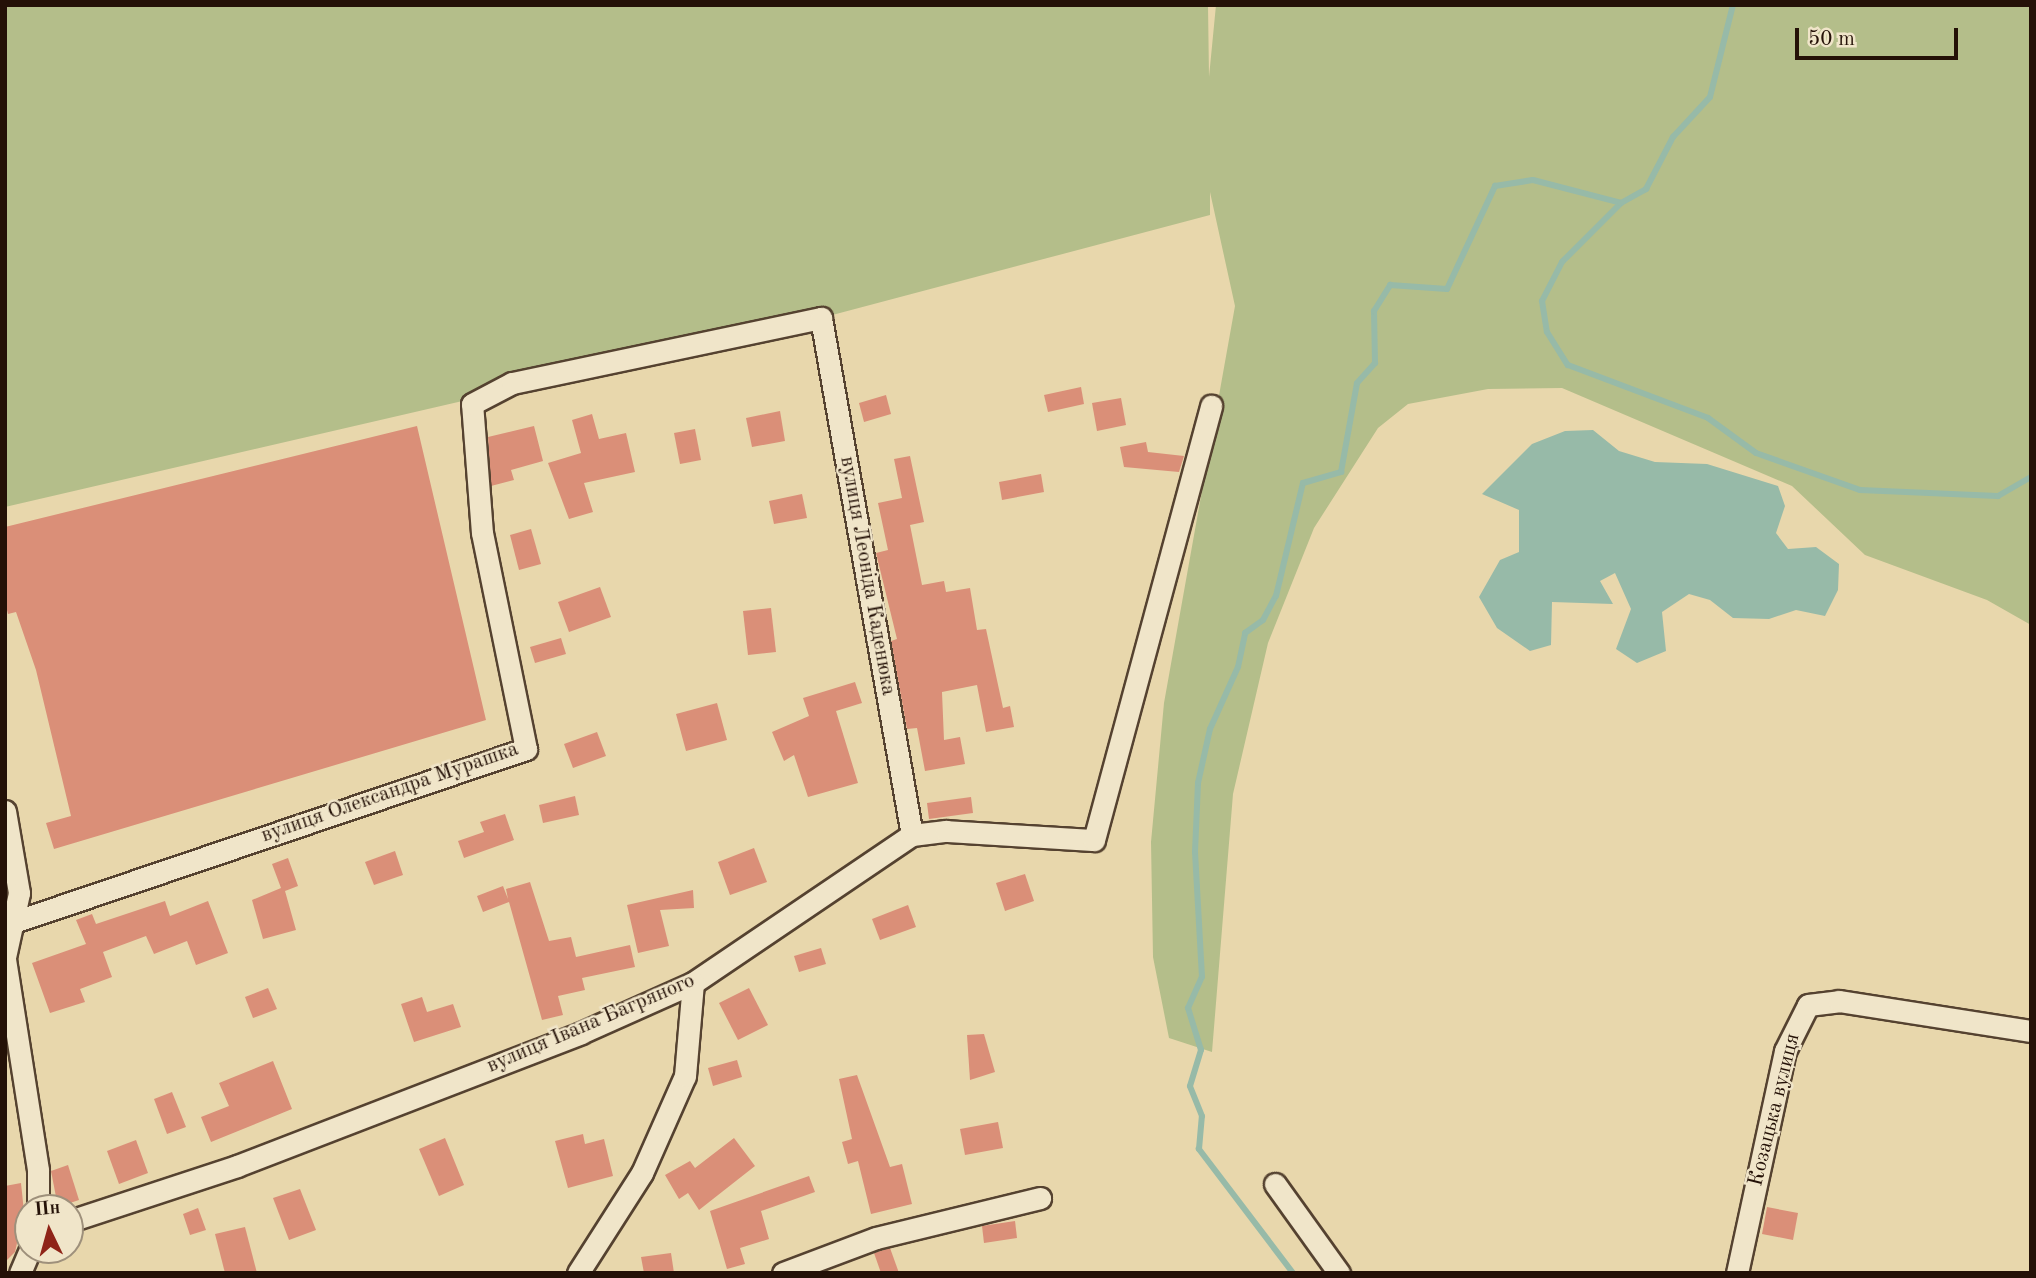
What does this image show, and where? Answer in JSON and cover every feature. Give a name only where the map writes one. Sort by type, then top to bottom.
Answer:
[{"type":"street","name":"вулиця Олександра Мурашка","points":[[9,924],[526,749],[482,533],[472,404],[512,383],[821,318]]},
{"type":"street","name":"вулиця Леоніда Каденюка","points":[[821,318],[912,835]]},
{"type":"street","name":"вулиця Івана Багряного","points":[[84,1216],[237,1166],[581,1033],[693,983],[912,835],[946,831],[1094,840],[1211,405]]},
{"type":"street","points":[[5,811],[19,892],[9,924],[5,958],[38,1170],[38,1194]]},
{"type":"street","points":[[578,1273],[642,1173],[685,1076],[693,983]]},
{"type":"street","name":"Козацька вулиця","points":[[1737,1273],[1785,1051],[1808,1005],[1839,1001],[2031,1031]]},
{"type":"street","points":[[1275,1184],[1339,1273]]},
{"type":"street","points":[[783,1273],[876,1238],[1040,1198]]},
{"type":"green space","points":[[5,5],[1208,5],[1209,77],[1216,5],[2031,5],[2031,625],[1987,600],[1865,555],[1792,486],[1562,388],[1488,389],[1408,404],[1378,428],[1314,528],[1268,643],[1233,794],[1212,1052],[1169,1038],[1153,957],[1151,842],[1164,703],[1235,306],[1210,192],[1210,215],[821,318],[5,507]]},
{"type":"shaded area","points":[[1593,430],[1619,451],[1655,462],[1707,464],[1778,486],[1785,506],[1776,533],[1788,549],[1816,547],[1839,564],[1838,590],[1825,616],[1796,610],[1769,619],[1733,618],[1710,600],[1689,594],[1662,612],[1666,651],[1637,663],[1616,649],[1631,609],[1615,573],[1600,581],[1613,604],[1552,602],[1551,645],[1530,651],[1497,628],[1479,597],[1500,560],[1519,552],[1519,510],[1482,494],[1532,444],[1565,431]]},
{"type":"building","points":[[1081,387],[1084,404],[1048,412],[1044,395]]},
{"type":"building","points":[[886,395],[891,414],[864,422],[859,403]]},
{"type":"building","points":[[1121,398],[1126,425],[1097,431],[1092,403]]},
{"type":"building","points":[[780,411],[785,441],[752,447],[746,418]]},
{"type":"building","points":[[592,414],[599,439],[626,433],[635,472],[584,483],[593,512],[569,519],[548,463],[581,453],[572,420]]},
{"type":"building","points":[[417,426],[486,720],[54,849],[46,823],[71,816],[36,670],[16,612],[8,614],[5,602],[5,527]]},
{"type":"building","points":[[534,426],[543,461],[511,470],[514,480],[491,486],[488,437]]},
{"type":"building","points":[[695,429],[701,460],[680,464],[674,433]]},
{"type":"building","points":[[1146,442],[1148,452],[1184,456],[1179,472],[1124,467],[1120,447]]},
{"type":"building","points":[[910,456],[924,522],[910,525],[922,585],[944,581],[946,592],[970,588],[977,630],[986,629],[1003,708],[1010,706],[1014,727],[986,732],[977,685],[942,692],[944,740],[960,737],[965,764],[925,771],[917,728],[907,729],[891,641],[897,639],[876,553],[888,550],[878,503],[902,498],[894,459]]},
{"type":"building","points":[[1041,474],[1044,492],[1002,500],[999,482]]},
{"type":"building","points":[[802,494],[807,518],[774,524],[769,501]]},
{"type":"building","points":[[531,529],[541,564],[519,570],[510,535]]},
{"type":"building","points":[[600,587],[611,617],[569,632],[558,602]]},
{"type":"building","points":[[771,608],[776,652],[748,655],[743,611]]},
{"type":"building","points":[[561,638],[566,654],[535,663],[530,647]]},
{"type":"building","points":[[855,682],[862,703],[836,711],[858,783],[808,797],[794,755],[784,761],[772,732],[809,716],[803,698]]},
{"type":"building","points":[[717,703],[727,740],[686,751],[676,714]]},
{"type":"building","points":[[597,732],[606,756],[573,768],[564,744]]},
{"type":"building","points":[[575,796],[579,815],[543,823],[539,805]]},
{"type":"building","points":[[971,797],[973,813],[929,819],[927,803]]},
{"type":"building","points":[[505,814],[514,840],[464,858],[458,841],[484,832],[480,822]]},
{"type":"building","points":[[754,848],[767,882],[730,895],[718,862]]},
{"type":"building","points":[[395,851],[403,875],[374,885],[365,862]]},
{"type":"building","points":[[288,858],[298,886],[285,891],[296,930],[263,939],[252,900],[281,888],[272,864]]},
{"type":"building","points":[[1025,874],[1034,901],[1005,911],[996,883]]},
{"type":"building","points":[[530,882],[549,941],[571,937],[576,957],[630,945],[635,967],[582,978],[585,990],[558,996],[563,1015],[542,1020],[509,902],[483,912],[477,896],[503,886],[508,899],[506,889]]},
{"type":"building","points":[[693,890],[694,908],[660,910],[669,946],[638,953],[627,905]]},
{"type":"building","points":[[165,901],[170,916],[208,901],[228,953],[196,965],[187,941],[154,954],[146,936],[103,952],[112,977],[80,989],[85,1002],[50,1013],[32,963],[86,944],[76,920],[92,914],[96,924]]},
{"type":"building","points":[[908,905],[916,927],[880,940],[872,919]]},
{"type":"building","points":[[821,948],[826,964],[799,972],[794,956]]},
{"type":"building","points":[[268,988],[277,1009],[253,1018],[245,997]]},
{"type":"building","points":[[749,988],[768,1025],[738,1040],[719,1003]]},
{"type":"building","points":[[422,997],[427,1012],[453,1004],[461,1027],[414,1042],[401,1004]]},
{"type":"building","points":[[984,1034],[995,1072],[970,1080],[967,1035]]},
{"type":"building","points":[[737,1060],[742,1077],[713,1086],[708,1068]]},
{"type":"building","points":[[273,1061],[292,1109],[211,1142],[201,1117],[229,1106],[219,1083]]},
{"type":"building","points":[[857,1075],[890,1167],[902,1164],[912,1204],[871,1214],[858,1161],[848,1164],[842,1142],[852,1139],[839,1079]]},
{"type":"building","points":[[172,1092],[186,1127],[167,1134],[154,1099]]},
{"type":"building","points":[[998,1122],[1003,1148],[965,1155],[960,1129]]},
{"type":"building","points":[[583,1134],[585,1144],[604,1139],[613,1176],[568,1188],[555,1141]]},
{"type":"building","points":[[445,1138],[464,1185],[439,1196],[419,1149]]},
{"type":"building","points":[[734,1138],[755,1166],[699,1210],[688,1193],[679,1199],[665,1175],[690,1161],[695,1168]]},
{"type":"building","points":[[136,1140],[148,1173],[119,1184],[107,1151]]},
{"type":"building","points":[[68,1165],[77,1194],[55,1194],[51,1171]]},
{"type":"building","points":[[809,1176],[815,1192],[761,1211],[769,1239],[740,1248],[745,1264],[727,1269],[710,1211]]},
{"type":"building","points":[[21,1183],[22,1194],[14,1194],[14,1253],[5,1262],[5,1186]]},
{"type":"building","points":[[300,1189],[316,1230],[289,1240],[273,1198]]},
{"type":"building","points":[[1767,1207],[1798,1213],[1793,1240],[1762,1234]]},
{"type":"building","points":[[198,1208],[206,1230],[190,1235],[183,1214]]},
{"type":"building","points":[[1015,1221],[1017,1238],[984,1243],[982,1226]]},
{"type":"building","points":[[245,1227],[257,1273],[225,1273],[215,1234]]},
{"type":"building","points":[[890,1248],[899,1273],[881,1273],[874,1253]]},
{"type":"building","points":[[671,1253],[674,1273],[644,1273],[641,1257]]},
{"type":"waterway","points":[[1293,1273],[1199,1149],[1202,1116],[1190,1086],[1201,1050],[1188,1008],[1202,977],[1195,852],[1198,783],[1210,729],[1238,667],[1245,633],[1263,620],[1276,596],[1303,483],[1341,472],[1357,383],[1375,363],[1374,311],[1390,285],[1447,289],[1495,186],[1533,180],[1621,203],[1646,189],[1673,137],[1710,97],[1733,5]]},
{"type":"waterway","points":[[1621,203],[1562,262],[1542,301],[1547,332],[1568,365],[1708,418],[1756,453],[1860,490],[1998,496],[2031,477]]}]
